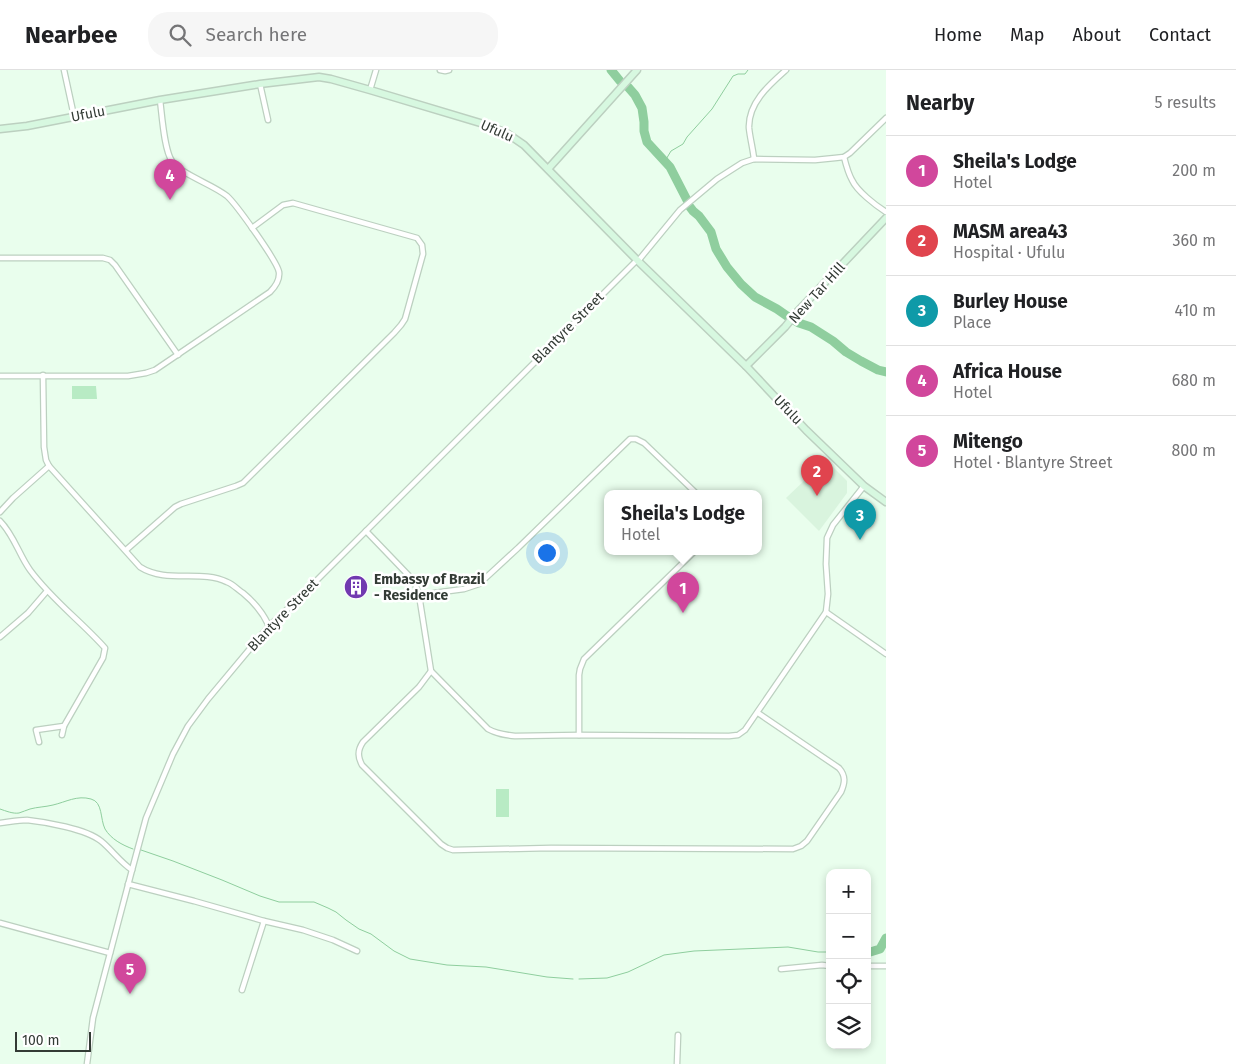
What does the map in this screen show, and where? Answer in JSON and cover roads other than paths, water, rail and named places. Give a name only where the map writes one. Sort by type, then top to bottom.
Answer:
[{"type":"street","points":[[64,70],[74,116]]},
{"type":"street","points":[[370,90],[376,70]]},
{"type":"street","points":[[440,70],[449,70]]},
{"type":"street","points":[[548,169],[637,70]]},
{"type":"street","points":[[786,70],[763,92],[750,115],[749,128],[754,159],[815,160],[844,157],[886,118]]},
{"type":"street","name":"Ufulu","points":[[0,129],[27,126],[160,100],[260,84],[319,77],[466,118],[508,134],[524,145],[637,261],[746,366],[806,430],[864,486],[886,502]]},
{"type":"street","points":[[260,84],[268,120]]},
{"type":"street","points":[[0,376],[128,376],[155,370],[270,292],[276,286],[279,279],[278,267],[252,228],[227,196],[184,170],[172,160],[168,153],[160,100]]},
{"type":"street","points":[[844,157],[855,186],[886,212]]},
{"type":"street","name":"Blantyre Street","points":[[87,1064],[93,1018],[146,818],[172,754],[192,719],[269,626],[637,261],[686,204],[717,179],[742,163],[754,159]]},
{"type":"street","points":[[126,550],[180,504],[243,483],[394,333],[405,319],[423,254],[422,245],[417,238],[293,203],[284,205],[252,228]]},
{"type":"street","name":"New Tar Hill","points":[[746,366],[785,328],[798,311],[886,218]]},
{"type":"street","points":[[0,258],[108,259],[115,265],[178,355]]},
{"type":"street","points":[[42,375],[44,448],[49,466],[140,567],[157,575],[205,577],[228,582],[251,600],[265,617],[269,626]]},
{"type":"street","points":[[419,596],[452,592],[479,584],[630,439],[636,439],[644,443],[693,490]]},
{"type":"street","points":[[0,512],[18,493],[49,466]]},
{"type":"street","points":[[366,531],[414,581],[419,596],[431,671],[494,733],[515,736],[734,736],[745,730],[758,713],[826,612],[828,594],[827,538],[833,525],[864,486]]},
{"type":"street","points":[[0,521],[10,532],[30,570],[47,591],[105,648],[103,658],[64,726],[62,735]]},
{"type":"street","points":[[579,735],[579,674],[584,659],[691,555]]},
{"type":"street","points":[[0,638],[28,613],[47,591]]},
{"type":"street","points":[[826,612],[886,654]]},
{"type":"street","points":[[431,671],[419,687],[363,742],[358,753],[362,765],[441,844],[453,850],[551,848],[793,850],[798,848],[807,842],[841,792],[845,781],[844,777],[839,768],[758,713]]},
{"type":"street","points":[[30,730],[64,726]]},
{"type":"street","points":[[36,730],[39,742]]},
{"type":"street","points":[[0,823],[27,820],[76,830],[101,841],[123,864],[132,870]]},
{"type":"street","points":[[128,884],[303,930],[333,940],[357,951]]},
{"type":"street","points":[[242,990],[264,921]]},
{"type":"street","points":[[0,923],[110,953]]},
{"type":"street","points":[[781,969],[826,966]]},
{"type":"street","points":[[871,966],[886,966]]},
{"type":"street","points":[[677,1064],[678,1035]]},
{"type":"waterway","points":[[611,70],[620,81]]},
{"type":"waterway","points":[[665,161],[671,151],[683,144],[712,109],[733,76],[745,74],[748,70]]},
{"type":"waterway","points":[[628,87],[642,108],[647,142],[670,167],[688,202]]},
{"type":"waterway","points":[[690,207],[711,232],[716,249],[727,267],[755,297],[799,323],[811,327],[861,361],[886,372]]},
{"type":"waterway","points":[[0,809],[19,813],[76,798],[91,799],[98,804],[107,833],[125,846],[133,849]]},
{"type":"waterway","points":[[141,850],[279,902],[314,902],[336,912],[359,929],[371,934],[394,951],[410,959],[573,979]]},
{"type":"waterway","points":[[871,952],[880,949],[886,938]]},
{"type":"waterway","points":[[579,979],[607,978],[628,972],[664,955],[694,951],[788,947],[826,952]]},
{"type":"place","name":"Africa House","points":[[170,200]]},
{"type":"place","name":"MASM area43","points":[[817,496]]},
{"type":"place","name":"Burley House","points":[[860,540]]},
{"type":"place","name":"Embassy of Brazil - Residence","points":[[356,587]]},
{"type":"place","name":"Sheila's Lodge","points":[[683,613]]},
{"type":"place","name":"Mitengo","points":[[130,994]]}]
